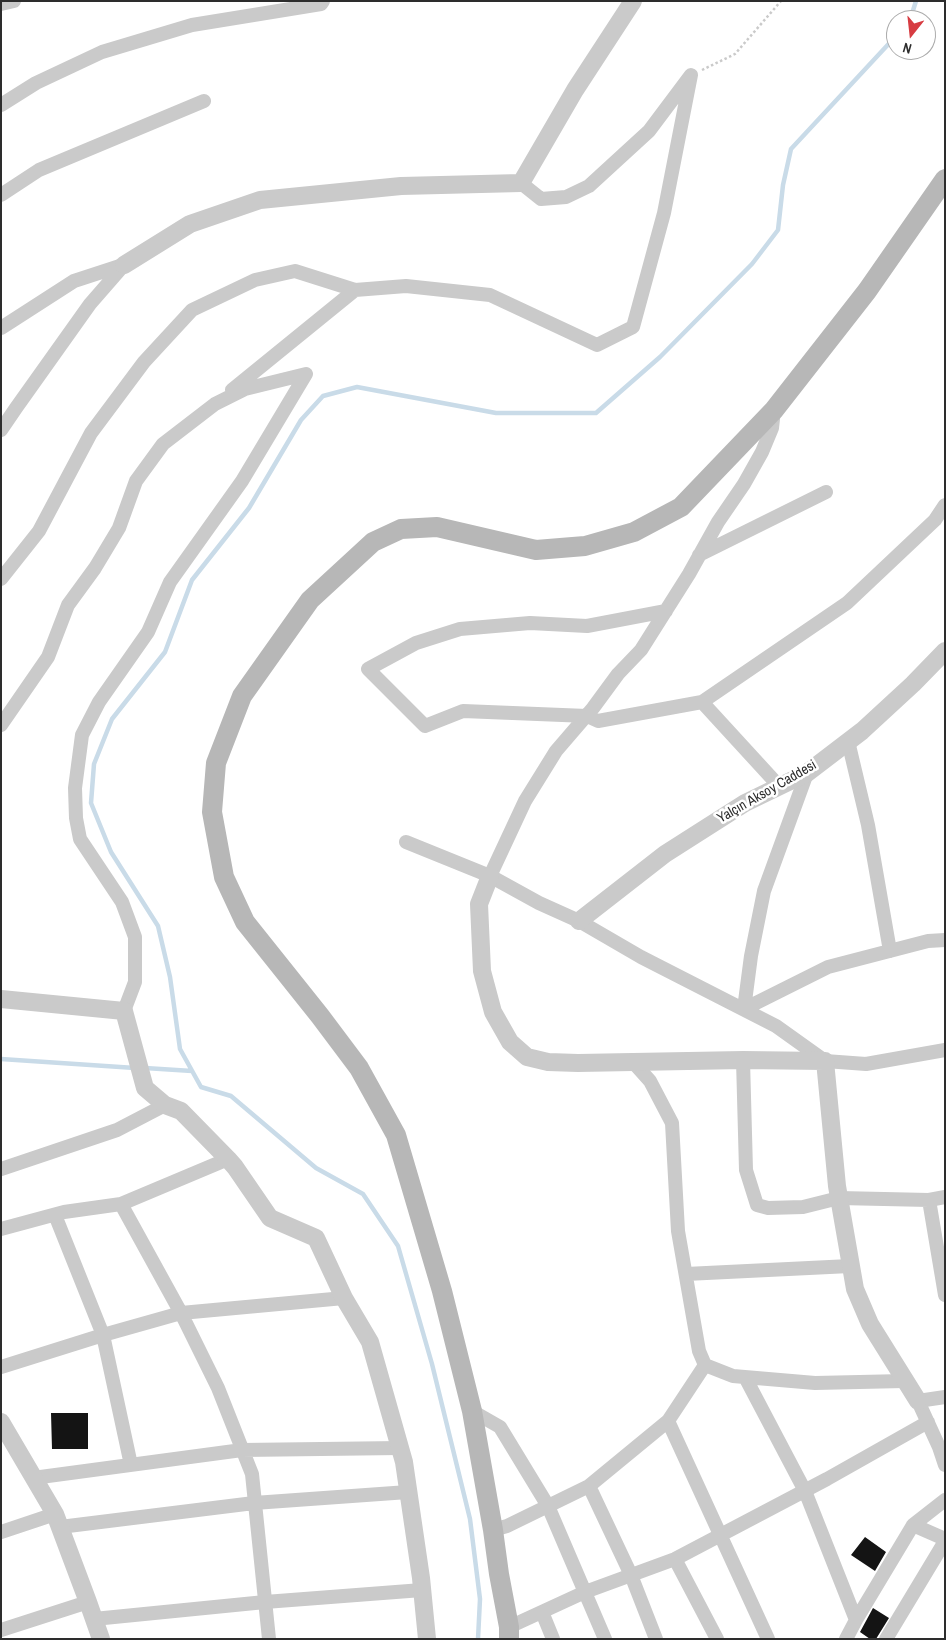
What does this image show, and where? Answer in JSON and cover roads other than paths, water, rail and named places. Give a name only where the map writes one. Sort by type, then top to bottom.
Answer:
[{"type":"main road","points":[[509,1633],[472,1411],[442,1291],[396,1135],[359,1068],[245,922],[224,877],[212,812],[216,762],[242,696],[310,600],[373,542],[401,529],[436,526],[536,550],[584,546],[634,532],[681,507],[774,410],[867,291],[945,179]]},
{"type":"street","points":[[1,4],[14,1]]},
{"type":"street","points":[[1,105],[36,83],[102,52],[192,25],[321,4],[323,1]]},
{"type":"street","points":[[521,183],[575,90],[633,1]]},
{"type":"street","points":[[1,328],[74,281],[124,265],[190,224],[260,200],[401,186],[521,183],[541,199],[566,197],[589,186],[649,131],[691,75],[664,213],[633,328],[597,345],[490,295],[406,286],[355,290],[295,271],[255,280],[192,310],[144,362],[92,433],[39,531],[1,579]]},
{"type":"street","points":[[1,194],[39,170],[204,101]]},
{"type":"street","points":[[1,430],[90,304],[124,265]]},
{"type":"street","points":[[1,725],[48,658],[68,605],[95,568],[119,528],[136,481],[164,444],[355,290]]},
{"type":"street","points":[[215,404],[245,389],[306,374],[242,481],[170,582],[148,632],[99,702],[82,735],[75,788],[76,818],[80,839],[122,902],[135,937],[136,982],[124,1011],[145,1088],[165,1106],[181,1111],[228,1159],[270,1218],[316,1238],[344,1298],[370,1342],[404,1462],[427,1639]]},
{"type":"street","points":[[774,410],[772,428],[762,452],[666,611],[641,650],[618,674],[587,716],[556,751],[525,801],[479,904],[482,971],[493,1012],[510,1042],[527,1057],[548,1062],[743,1060],[825,1061],[866,1064],[945,1050]]},
{"type":"street","points":[[700,555],[826,492]]},
{"type":"street","points":[[666,611],[586,626],[530,623],[460,629],[416,643],[368,669],[425,726],[463,711],[587,716],[598,721],[702,702],[846,603],[936,520],[945,505]]},
{"type":"street","name":"Yalçın Aksoy Caddesi","points":[[579,921],[665,854],[745,803],[806,773],[848,741],[913,684],[945,651]]},
{"type":"street","points":[[702,702],[779,786]]},
{"type":"street","points":[[848,741],[868,825],[890,951]]},
{"type":"street","points":[[744,1009],[751,956],[764,892],[806,773]]},
{"type":"street","points":[[406,842],[490,876],[540,903],[579,921],[641,958],[776,1026],[825,1061],[839,1198],[855,1289],[870,1324],[918,1400],[945,1465]]},
{"type":"street","points":[[744,1009],[828,967],[928,942],[945,940]]},
{"type":"street","points":[[1,999],[124,1011]]},
{"type":"street","points":[[743,1060],[746,1170],[756,1205],[768,1208],[803,1207],[839,1198],[929,1200],[945,1197]]},
{"type":"street","points":[[633,1062],[650,1081],[672,1123],[678,1231],[699,1351],[705,1366],[733,1376],[815,1383],[904,1380]]},
{"type":"street","points":[[1,1169],[117,1130],[165,1106]]},
{"type":"street","points":[[1,1229],[55,1215],[121,1204],[228,1159]]},
{"type":"street","points":[[929,1200],[945,1295]]},
{"type":"street","points":[[121,1204],[181,1314],[218,1388],[252,1474],[269,1639]]},
{"type":"street","points":[[55,1215],[103,1335],[131,1465]]},
{"type":"street","points":[[686,1274],[850,1266]]},
{"type":"street","points":[[1,1367],[103,1335],[181,1314],[344,1298]]},
{"type":"street","points":[[493,1530],[507,1526],[589,1486],[668,1421],[705,1366]]},
{"type":"street","points":[[745,1377],[804,1491],[856,1620]]},
{"type":"street","points":[[918,1400],[945,1397]]},
{"type":"street","points":[[472,1411],[500,1427],[548,1506],[604,1639]]},
{"type":"street","points":[[668,1421],[768,1639]]},
{"type":"street","points":[[1,1422],[57,1520],[101,1639]]},
{"type":"street","points":[[509,1633],[542,1612],[585,1592],[675,1559],[804,1491],[928,1422]]},
{"type":"street","points":[[33,1478],[242,1450],[400,1448]]},
{"type":"street","points":[[589,1486],[631,1575],[656,1639]]},
{"type":"street","points":[[1,1532],[57,1520],[408,1492]]},
{"type":"street","points":[[846,1639],[913,1525],[945,1500]]},
{"type":"street","points":[[886,1639],[945,1540],[913,1525]]},
{"type":"street","points":[[675,1559],[717,1639]]},
{"type":"street","points":[[1,1630],[91,1610],[265,1602],[422,1590]]},
{"type":"street","points":[[542,1612],[553,1639]]},
{"type":"waterway","points":[[913,10],[916,1]]},
{"type":"waterway","points":[[478,1639],[480,1599],[470,1519],[432,1364],[398,1246],[363,1194],[316,1168],[231,1096],[201,1087],[180,1049],[170,977],[158,926],[111,852],[91,803],[94,764],[112,719],[165,652],[192,580],[249,508],[301,420],[323,396],[357,387],[496,413],[596,413],[660,357],[752,264],[778,230],[783,185],[791,149],[886,47]]},
{"type":"waterway","points":[[1,1059],[135,1068]]},
{"type":"waterway","points":[[145,1068],[192,1071]]}]
